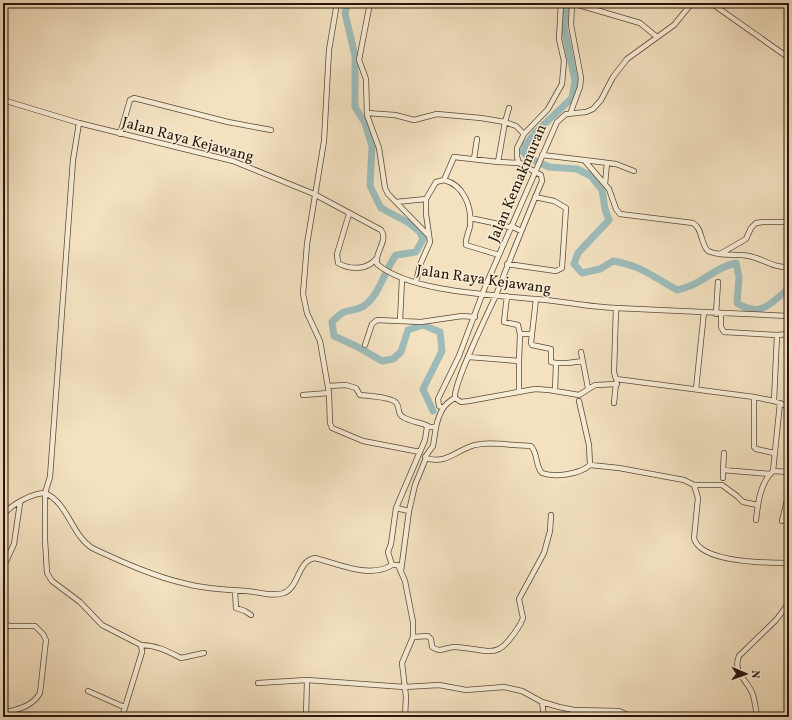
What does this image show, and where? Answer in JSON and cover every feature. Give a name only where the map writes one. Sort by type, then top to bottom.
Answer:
[{"type":"street","points":[[337,3],[329,50],[324,141],[314,194],[304,276],[304,298],[307,312],[320,341],[328,386],[330,423],[335,430],[363,441],[436,461],[448,458],[469,447],[483,444],[532,447],[540,471],[545,474],[575,472],[584,469],[590,464],[619,468],[684,480],[694,485],[722,485],[743,502],[758,504]]},
{"type":"street","points":[[370,3],[360,60],[366,79],[367,113],[379,148],[385,188],[396,202],[429,236]]},
{"type":"street","points":[[561,3],[581,78],[580,87],[570,114]]},
{"type":"street","points":[[520,163],[517,160],[517,148],[524,134],[548,109],[562,84],[564,61],[559,39],[565,14],[572,3],[640,23],[657,37]]},
{"type":"street","name":"Jalan Kemakmuran","points":[[442,408],[439,406],[438,399],[447,384],[534,170],[556,122],[566,114],[590,112],[601,100],[613,77],[627,59],[674,25],[692,3]]},
{"type":"street","points":[[711,3],[789,58]]},
{"type":"street","points":[[120,134],[129,101],[134,98],[228,122],[271,130]]},
{"type":"street","name":"Jalan Raya Kejawang","points":[[3,100],[78,123],[233,161],[314,194],[383,232],[383,239],[376,259],[377,264],[389,273],[402,279],[484,294],[616,308],[719,314],[789,316]]},
{"type":"street","points":[[498,162],[505,122],[510,108]]},
{"type":"street","points":[[367,113],[395,115],[414,120],[437,114],[481,118],[505,122],[516,126],[524,134]]},
{"type":"street","points":[[78,123],[73,160],[50,477],[46,493],[45,540],[47,573],[52,580],[80,602],[102,625],[141,645],[155,646],[168,650],[180,658],[204,653]]},
{"type":"street","points":[[474,159],[477,139]]},
{"type":"street","points":[[444,180],[454,157],[520,163],[542,176],[535,197],[455,392],[455,398]]},
{"type":"street","points":[[541,157],[616,164],[634,171]]},
{"type":"street","points":[[584,160],[605,184],[620,214],[693,223],[699,229],[705,248],[708,251],[720,254],[750,256],[773,266],[789,267]]},
{"type":"street","points":[[605,184],[607,163]]},
{"type":"street","points":[[416,282],[420,265],[430,246],[426,198],[436,182],[444,180],[456,185],[465,198],[469,208],[470,218],[466,244],[499,255]]},
{"type":"street","points":[[507,264],[556,271],[562,268],[566,208],[554,201],[535,197]]},
{"type":"street","points":[[396,202],[426,198]]},
{"type":"street","points":[[349,214],[337,254],[338,263],[346,266],[362,268],[367,267],[376,259]]},
{"type":"street","points":[[470,218],[511,227],[520,231]]},
{"type":"street","points":[[720,254],[746,239],[751,228],[756,224],[763,222],[789,222]]},
{"type":"street","points":[[400,321],[402,279]]},
{"type":"street","points":[[718,282],[719,314],[724,332],[777,335],[789,334]]},
{"type":"street","points":[[507,296],[504,322],[518,325],[520,334],[520,392]]},
{"type":"street","points":[[536,299],[531,345],[550,348],[551,362],[583,362]]},
{"type":"street","points":[[614,403],[617,381],[614,372],[616,308]]},
{"type":"street","points":[[696,389],[704,312]]},
{"type":"street","points":[[365,345],[375,321],[422,322],[462,316],[475,317]]},
{"type":"street","points":[[520,334],[531,334]]},
{"type":"street","points":[[774,401],[777,335]]},
{"type":"street","points":[[581,352],[588,388]]},
{"type":"street","points":[[469,357],[519,362]]},
{"type":"street","points":[[555,391],[556,363]]},
{"type":"street","points":[[455,398],[458,401],[464,402],[535,389],[578,395],[588,388],[617,381],[696,389],[754,397],[774,401],[789,407]]},
{"type":"street","points":[[328,386],[346,385],[356,388],[360,395],[395,402],[402,417],[428,426],[436,427]]},
{"type":"street","points":[[304,395],[328,393]]},
{"type":"street","points":[[754,397],[754,447],[756,449],[774,453]]},
{"type":"street","points":[[391,563],[388,556],[397,508],[422,456],[434,441],[436,427],[442,408],[455,398]]},
{"type":"street","points":[[580,401],[580,409],[587,435],[590,464]]},
{"type":"street","points":[[756,520],[762,490],[772,472],[780,403]]},
{"type":"street","points":[[401,572],[407,510],[415,485],[428,426]]},
{"type":"street","points":[[722,478],[724,453]]},
{"type":"street","points":[[723,470],[789,472]]},
{"type":"street","points":[[694,485],[698,498],[694,538],[698,546],[702,549],[735,561],[789,564]]},
{"type":"street","points":[[782,521],[789,492]]},
{"type":"street","points":[[3,516],[7,510],[32,495],[46,493],[56,500],[77,533],[84,542],[92,548],[174,581],[235,591],[274,594],[283,593],[293,586],[302,566],[307,561],[315,558],[368,571],[386,569],[391,563]]},
{"type":"street","points":[[3,568],[14,544],[20,503]]},
{"type":"street","points":[[397,508],[407,510]]},
{"type":"street","points":[[413,637],[428,636],[431,639],[432,647],[436,650],[446,650],[454,646],[492,652],[500,649],[521,623],[523,618],[519,598],[544,553],[550,531],[551,515]]},
{"type":"street","points":[[391,563],[398,565],[401,572],[413,622],[413,637],[402,663],[405,717]]},
{"type":"street","points":[[235,591],[236,608],[251,615]]},
{"type":"street","points":[[757,717],[753,694],[736,667],[737,660],[776,620],[789,603]]},
{"type":"street","points":[[3,624],[10,626],[35,626],[44,634],[46,640],[41,688],[38,697],[27,706],[3,713]]},
{"type":"street","points":[[122,717],[142,652],[141,645]]},
{"type":"street","points":[[306,717],[307,680]]},
{"type":"street","points":[[258,683],[307,680],[404,687],[439,685],[466,690],[504,687],[522,692],[542,702],[574,710],[619,711],[632,717]]},
{"type":"street","points":[[88,691],[124,707]]},
{"type":"street","points":[[542,702],[544,717]]},
{"type":"waterway","points":[[348,3],[345,13],[355,56],[355,107],[365,123],[372,146],[370,186],[381,208],[409,223],[420,232],[423,239],[416,252],[396,255],[375,295],[363,307],[344,312],[332,322],[334,336],[358,347],[382,361],[393,359],[401,352],[408,330],[423,325],[440,332],[442,351],[423,389],[433,411]]},
{"type":"waterway","points":[[566,3],[564,27],[575,81],[572,98],[536,132],[526,144],[523,152],[529,158],[549,167],[577,169],[591,176],[602,190],[605,209],[609,220],[578,253],[574,264],[582,273],[600,269],[613,261],[623,263],[646,272],[677,290],[686,288],[720,269],[736,263],[739,277],[737,303],[745,308],[753,309],[766,307],[789,288]]}]
